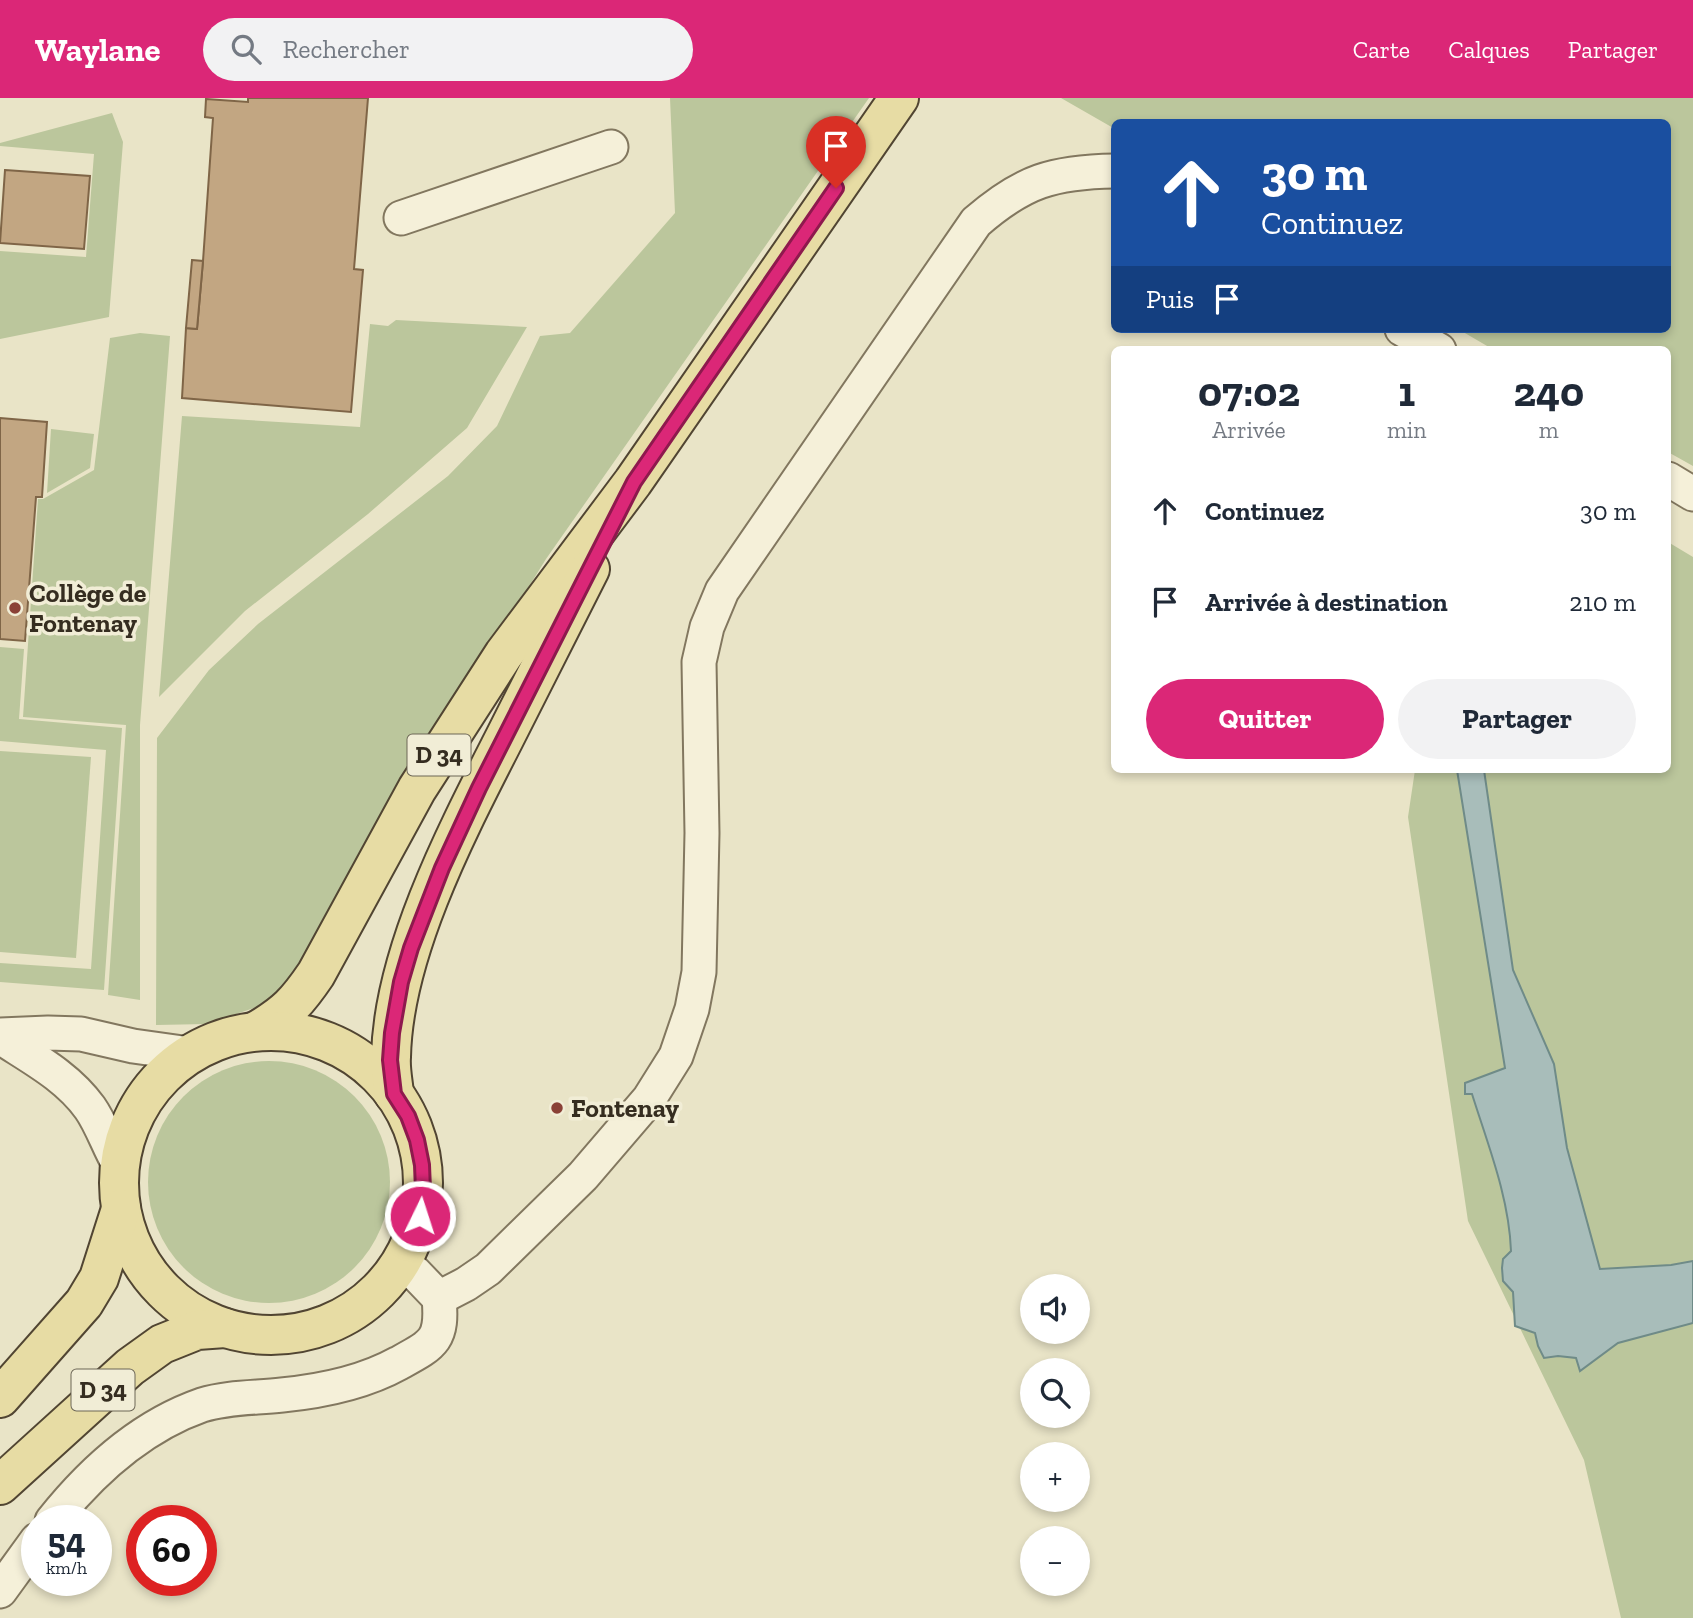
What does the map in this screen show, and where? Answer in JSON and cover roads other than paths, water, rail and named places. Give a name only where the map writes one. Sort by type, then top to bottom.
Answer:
[{"type":"main road","name":"D 34","points":[[256,1031],[281,1017],[316,974],[417,789],[504,654],[634,482],[899,98]]},
{"type":"main road","name":"D 34","points":[[394,1094],[390,1060],[399,992],[411,948],[442,868],[479,788],[634,482]]},
{"type":"main road","points":[[256,1031],[309,1035],[334,1044],[356,1057],[377,1074],[408,1116],[422,1165],[420,1216],[400,1263],[367,1301],[347,1315],[299,1333],[249,1334],[225,1328],[199,1317],[176,1302],[156,1283],[140,1261],[128,1236],[121,1209],[120,1166],[127,1133],[142,1102],[164,1075],[190,1054],[222,1039],[256,1031]]},
{"type":"main road","name":"D 34","points":[[0,1398],[84,1303],[99,1278],[121,1209]]},
{"type":"main road","name":"D 34","points":[[0,1485],[130,1367],[162,1344],[197,1330],[225,1328]]},
{"type":"street","points":[[401,218],[611,147]]},
{"type":"street","points":[[439,1298],[488,1269],[583,1176],[649,1099],[676,1056],[692,1009],[699,972],[702,833],[699,662],[706,627],[722,591],[976,222],[998,203],[1025,186],[1048,177],[1111,171]]},
{"type":"street","points":[[1409,333],[1432,346]]},
{"type":"street","points":[[1671,482],[1693,494]]},
{"type":"street","points":[[0,1036],[48,1032],[81,1034],[133,1046],[190,1054]]},
{"type":"street","points":[[0,1036],[61,1077],[78,1093],[92,1111],[120,1166]]},
{"type":"street","points":[[65,1505],[75,1492],[117,1455],[165,1421],[204,1405],[240,1397],[323,1390],[359,1381],[428,1347],[441,1322],[439,1298],[415,1273],[400,1263]]},
{"type":"street","points":[[0,1591],[21,1562]]},
{"type":"place","name":"Collège de Fontenay","points":[[15,608]]},
{"type":"place","name":"Fontenay","points":[[557,1108]]}]
